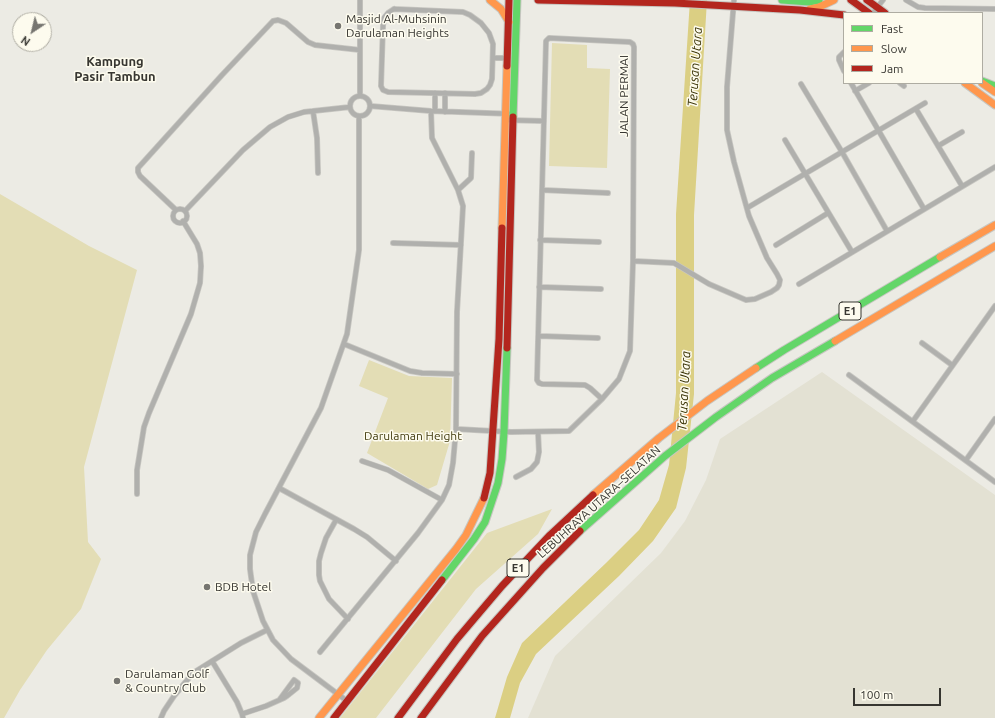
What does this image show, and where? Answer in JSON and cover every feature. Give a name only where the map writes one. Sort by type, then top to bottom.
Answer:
[{"type":"main road","points":[[490,0],[501,9],[509,22]]},
{"type":"main road","points":[[319,718],[456,549],[466,535],[483,501],[490,473],[499,339],[509,0]]},
{"type":"main road","points":[[334,718],[463,554],[484,522],[498,483],[504,432],[517,0]]},
{"type":"main road","points":[[538,0],[720,5],[734,3],[843,15]]},
{"type":"main road","points":[[782,0],[819,0]]},
{"type":"main road","points":[[800,10],[819,7],[834,0]]},
{"type":"main road","points":[[851,0],[868,12]]},
{"type":"main road","points":[[867,0],[875,10]]},
{"type":"main road","points":[[983,82],[995,86]]},
{"type":"main road","points":[[983,83],[995,92]]},
{"type":"main road","points":[[966,84],[995,105]]},
{"type":"main road","name":"LEBUHRAYA UTARA–SELATAN","points":[[398,718],[457,639],[510,577],[550,535],[659,438],[707,401],[810,334],[995,225]]},
{"type":"main road","name":"LEBUHRAYA UTARA–SELATAN","points":[[420,718],[482,636],[543,568],[570,540],[608,505],[665,456],[716,417],[788,368],[995,246]]},
{"type":"street","points":[[360,0],[360,96]]},
{"type":"street","points":[[875,10],[883,0]]},
{"type":"street","points":[[906,0],[918,7],[925,8],[995,9]]},
{"type":"street","points":[[633,261],[674,263],[702,280],[746,300],[760,297],[777,288],[780,280],[763,250],[747,208],[727,130],[727,87],[734,3]]},
{"type":"street","points":[[394,9],[463,12],[481,23],[490,33],[493,44],[493,58],[490,84],[484,92],[475,94],[435,93],[385,92],[381,88],[384,18],[394,9]]},
{"type":"street","points":[[185,212],[181,209],[176,210],[140,176],[138,168],[273,21],[278,20],[286,23],[308,42],[315,45],[360,50]]},
{"type":"street","name":"JALAN PERMAI","points":[[456,429],[504,432],[569,431],[602,399],[619,379],[630,351],[633,261],[634,47],[630,42],[549,38],[546,39],[537,380],[542,384],[585,385],[602,399]]},
{"type":"street","points":[[843,53],[839,57],[839,60],[843,69]]},
{"type":"street","points":[[493,58],[508,58]]},
{"type":"street","points":[[802,84],[887,231]]},
{"type":"street","points":[[852,84],[924,209]]},
{"type":"street","points":[[855,91],[868,84]]},
{"type":"street","points":[[320,652],[396,561],[442,500],[453,463],[456,429],[457,312],[463,206],[458,190],[432,138],[435,93]]},
{"type":"street","points":[[444,112],[445,93]]},
{"type":"street","points":[[360,96],[363,96],[368,100],[370,110],[366,115],[359,116],[354,114],[350,107],[352,100],[360,96]]},
{"type":"street","points":[[747,208],[925,103]]},
{"type":"street","points":[[370,106],[514,117],[544,121]]},
{"type":"street","points":[[185,212],[238,154],[263,132],[288,117],[304,112],[350,107]]},
{"type":"street","points":[[916,109],[962,186]]},
{"type":"street","points":[[313,111],[317,138],[318,173]]},
{"type":"street","points":[[347,701],[282,650],[273,640],[261,617],[253,591],[250,555],[256,532],[321,408],[349,326],[359,250],[359,116]]},
{"type":"street","points":[[938,146],[962,132]]},
{"type":"street","points":[[785,140],[852,252]]},
{"type":"street","points":[[458,190],[471,178],[472,153]]},
{"type":"street","points":[[799,284],[995,166]]},
{"type":"street","points":[[542,190],[608,193]]},
{"type":"street","points":[[176,210],[173,216],[174,218],[177,222],[183,221]]},
{"type":"street","points":[[183,221],[186,218],[185,212]]},
{"type":"street","points":[[776,245],[828,213]]},
{"type":"street","points":[[137,494],[137,470],[144,427],[191,314],[200,282],[200,253],[197,244],[183,221]]},
{"type":"street","points":[[540,240],[599,242]]},
{"type":"street","points":[[393,243],[461,245]]},
{"type":"street","points":[[539,287],[601,289]]},
{"type":"street","points":[[913,422],[995,306]]},
{"type":"street","points":[[539,336],[598,338]]},
{"type":"street","points":[[922,343],[952,365]]},
{"type":"street","points":[[344,344],[399,367],[416,372],[457,374]]},
{"type":"street","points":[[849,375],[995,482]]},
{"type":"street","points":[[966,460],[995,419]]},
{"type":"street","points":[[516,477],[531,469],[537,462],[539,452],[538,432]]},
{"type":"street","points":[[362,461],[388,470],[442,500]]},
{"type":"street","points":[[279,488],[367,537],[396,561]]},
{"type":"street","points":[[336,520],[326,538],[321,553],[319,560],[319,575],[320,582],[329,599],[348,619]]},
{"type":"street","points":[[161,718],[164,711],[185,682],[197,670],[241,643],[268,630]]},
{"type":"street","points":[[212,661],[237,702],[243,716],[280,699]]},
{"type":"shaded area","points":[[822,372],[995,495],[995,718],[528,718],[555,656],[661,553],[685,521],[706,480],[720,439]]},
{"type":"green space","points":[[552,43],[587,45],[587,68],[610,69],[607,168],[549,166]]},
{"type":"green space","points":[[0,194],[89,246],[137,270],[84,467],[88,542],[101,559],[81,609],[47,650],[20,690],[4,718],[0,718]]},
{"type":"green space","name":"Darulaman Height","points":[[369,360],[409,376],[452,378],[450,441],[437,485],[428,489],[367,453],[388,398],[359,386]]},
{"type":"green space","points":[[552,509],[538,534],[476,589],[376,718],[340,718],[487,533]]},
{"type":"water","name":"Terusan Utara","points":[[690,0],[707,0],[694,215],[694,394],[686,468],[676,508],[653,541],[619,576],[536,654],[520,683],[510,718],[495,718],[507,677],[522,643],[639,530],[659,500],[669,465],[676,393],[676,214]]},
{"type":"traffic: fast","points":[[513,117],[517,0]]},
{"type":"traffic: fast","points":[[782,0],[809,2],[819,0]]},
{"type":"traffic: fast","points":[[983,81],[995,86]]},
{"type":"traffic: fast","points":[[756,368],[940,257]]},
{"type":"traffic: fast","points":[[580,531],[665,456],[716,417],[772,378],[835,341]]},
{"type":"traffic: fast","points":[[442,580],[474,539],[485,522],[498,483],[504,432],[507,348]]},
{"type":"traffic: slow","points":[[490,0],[501,9],[509,22]]},
{"type":"traffic: slow","points":[[810,9],[819,7],[834,0]]},
{"type":"traffic: slow","points":[[502,228],[507,66]]},
{"type":"traffic: slow","points":[[966,84],[995,105]]},
{"type":"traffic: slow","points":[[983,84],[995,92]]},
{"type":"traffic: slow","points":[[940,257],[995,225]]},
{"type":"traffic: slow","points":[[835,341],[995,246]]},
{"type":"traffic: slow","points":[[593,495],[659,438],[707,401],[756,368]]},
{"type":"traffic: slow","points":[[319,718],[456,549],[466,535],[484,498]]},
{"type":"traffic: jam","points":[[507,66],[509,0]]},
{"type":"traffic: jam","points":[[538,0],[675,3],[800,10],[843,15]]},
{"type":"traffic: jam","points":[[851,0],[868,12]]},
{"type":"traffic: jam","points":[[867,0],[884,12]]},
{"type":"traffic: jam","points":[[507,348],[513,117]]},
{"type":"traffic: jam","points":[[484,498],[490,473],[499,339],[502,228]]},
{"type":"traffic: jam","points":[[398,718],[457,639],[502,586],[550,535],[593,495]]},
{"type":"traffic: jam","points":[[421,718],[482,636],[543,568],[580,531]]},
{"type":"traffic: jam","points":[[334,718],[442,580]]},
{"type":"place","name":"Masjid Al-Muhsinin Darulaman Heights","points":[[338,26]]},
{"type":"place","name":"BDB Hotel","points":[[207,587]]},
{"type":"place","name":"Darulaman Golf & Country Club","points":[[117,681]]},
{"type":"district","name":"Kampung Pasir Tambun","points":[[115,70]]}]
